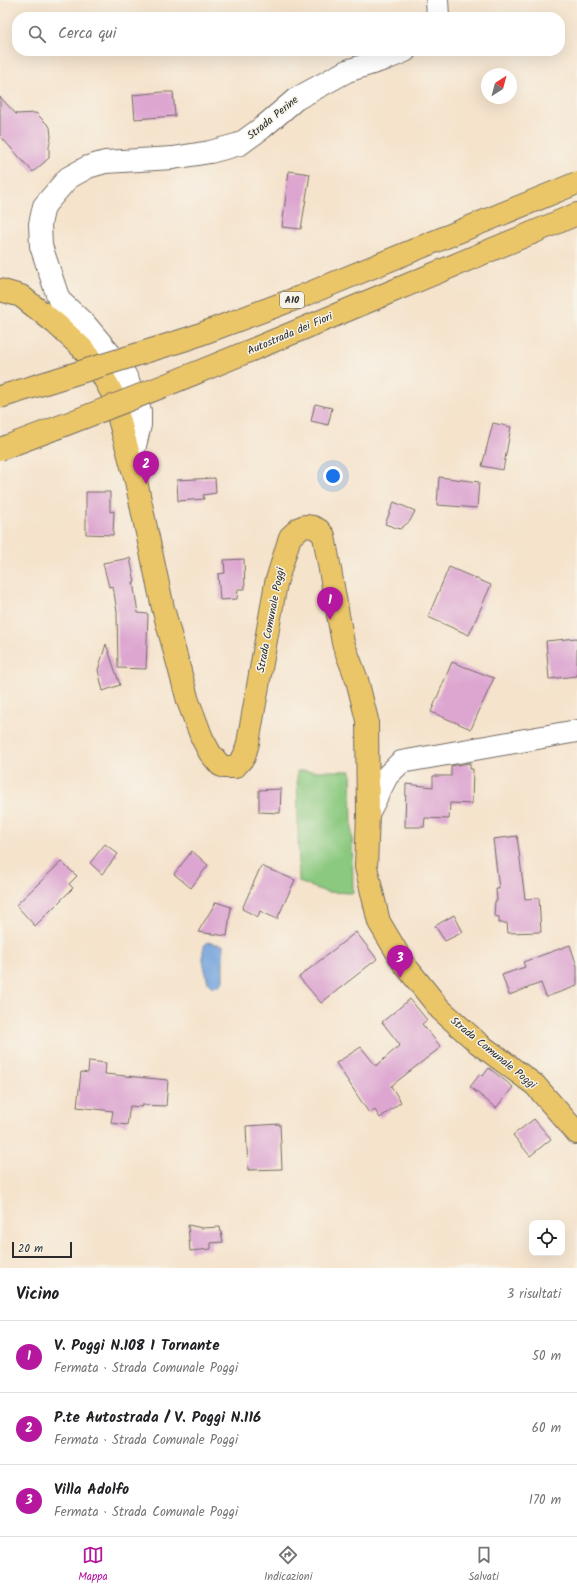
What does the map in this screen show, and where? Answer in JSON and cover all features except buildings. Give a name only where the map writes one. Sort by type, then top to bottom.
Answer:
[{"type":"main road","name":"A10","points":[[0,397],[190,338],[300,297],[577,183]]},
{"type":"main road","name":"Autostrada dei Fiori","points":[[0,449],[92,415],[199,372],[577,214]]},
{"type":"main road","name":"Strada Comunale Poggi","points":[[0,290],[21,296],[33,304],[82,348],[100,371],[112,393],[131,462],[163,608],[188,701],[202,738],[213,757],[225,768],[235,767],[244,757],[254,712],[276,583],[290,537],[300,528],[305,526],[313,527],[319,530],[324,536],[342,643],[357,680],[367,720],[368,814],[366,867],[379,922],[404,964],[440,1009],[478,1043],[535,1085],[577,1133]]},
{"type":"street","points":[[437,0],[438,12]]},
{"type":"street","name":"Strada Perine","points":[[131,462],[140,425],[140,411],[134,394],[121,367],[86,324],[59,300],[41,246],[40,224],[44,206],[68,178],[88,167],[105,162],[188,156],[240,144],[302,95],[347,71],[390,56]]},
{"type":"street","points":[[368,814],[387,776],[401,762],[577,731]]},
{"type":"green space","points":[[297,771],[351,771],[353,893],[326,892],[299,882]]},
{"type":"water","points":[[207,942],[223,945],[223,981],[219,986],[212,987],[208,983],[204,968],[203,956],[204,946]]},
{"type":"place","name":"P.te Autostrada / V. Poggi N.116","points":[[146,484]]},
{"type":"place","name":"V. Poggi N.108 1 Tornante","points":[[330,620]]},
{"type":"place","name":"Villa Adolfo","points":[[400,978]]}]
